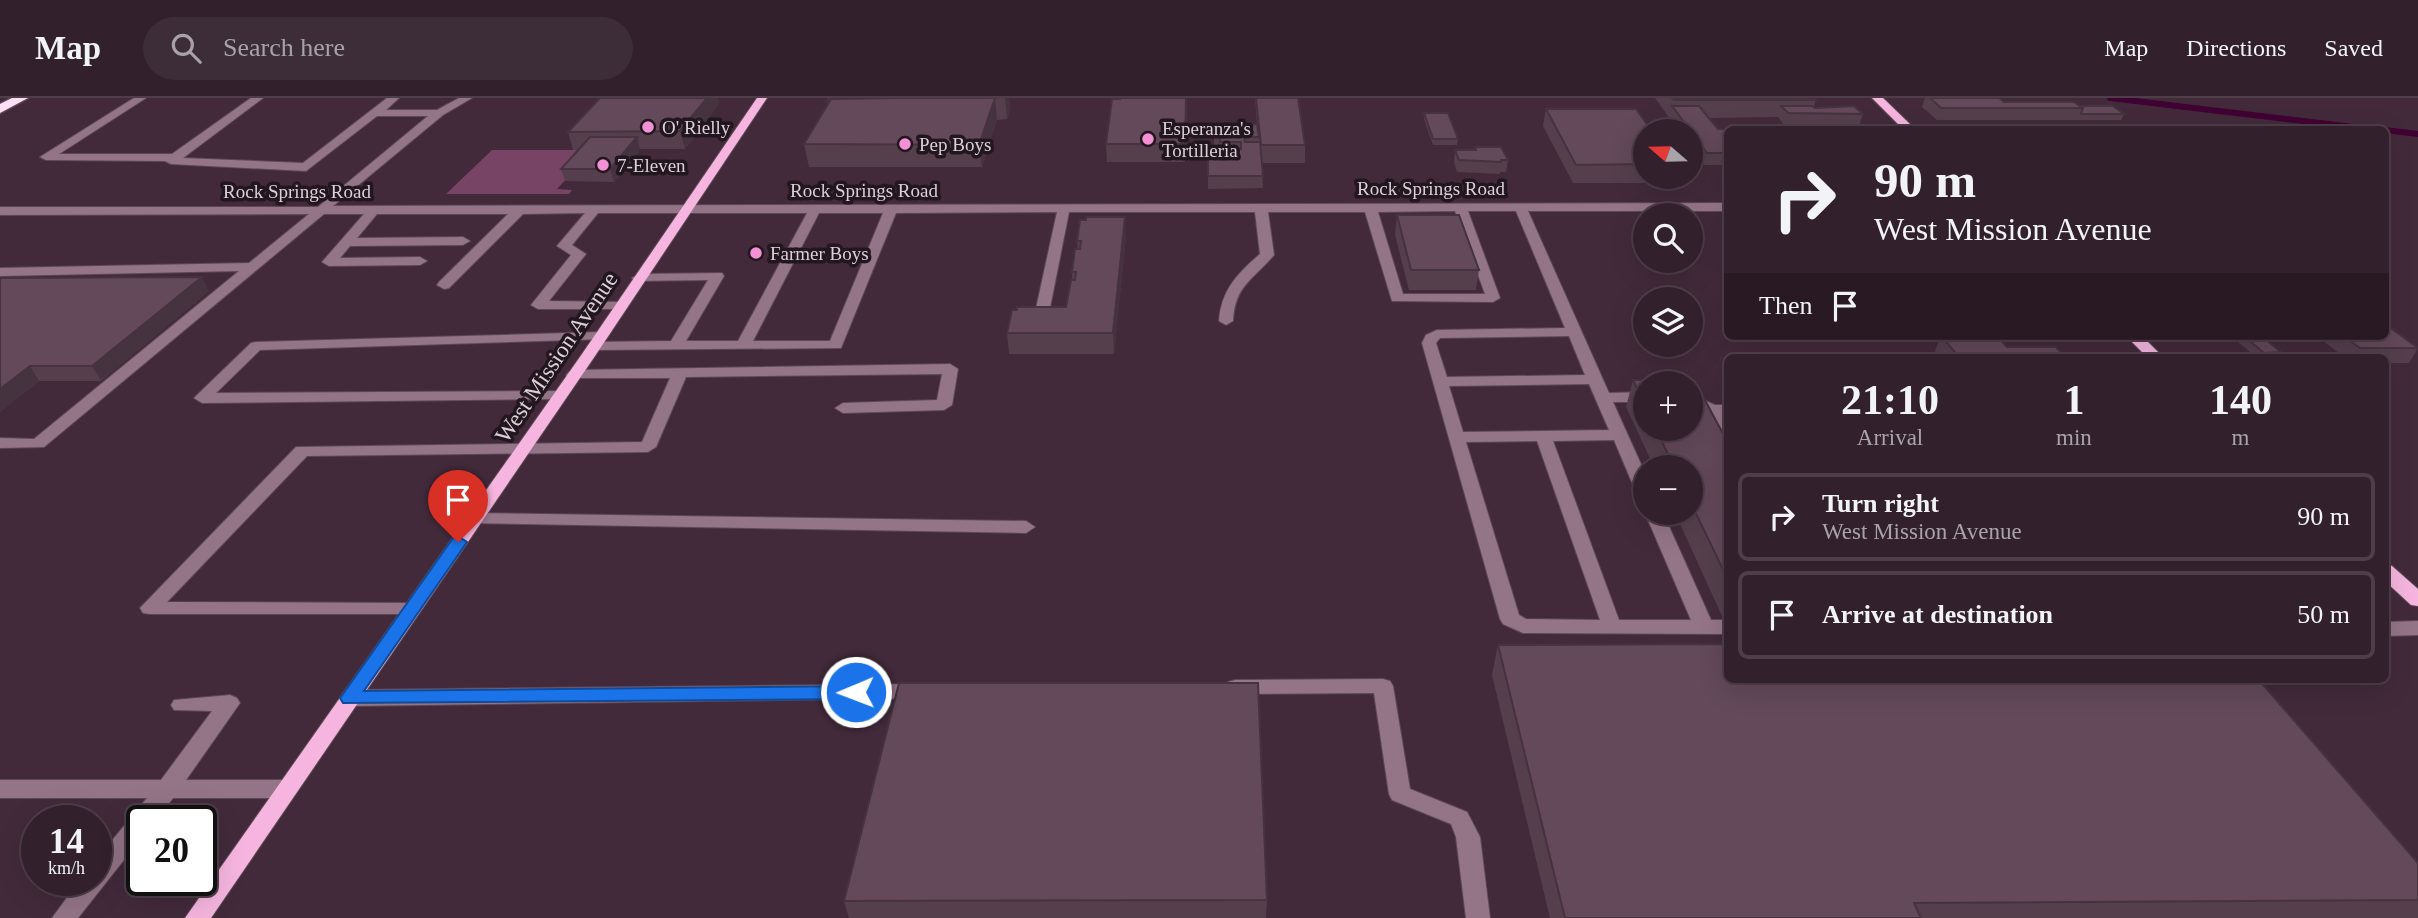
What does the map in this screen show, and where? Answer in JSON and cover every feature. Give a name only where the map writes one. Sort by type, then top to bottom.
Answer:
[{"type":"highway","points":[[0,108],[16,98]]},
{"type":"highway","points":[[0,108],[22,98]]},
{"type":"main road","name":"West Mission Avenue","points":[[197,918],[598,341],[762,98]]},
{"type":"main road","points":[[1877,98],[1907,126]]},
{"type":"main road","points":[[2137,340],[2153,354]]},
{"type":"main road","points":[[2389,574],[2418,600]]},
{"type":"street","points":[[141,98],[46,157],[176,158]]},
{"type":"street","points":[[258,98],[171,161],[306,167],[394,98]]},
{"type":"street","points":[[0,443],[38,444],[439,113],[467,98]]},
{"type":"street","points":[[374,113],[439,113]]},
{"type":"street","name":"Rock Springs Road","points":[[0,211],[1724,206]]},
{"type":"street","points":[[1370,208],[1397,298],[1493,298],[1460,207]]},
{"type":"street","points":[[1520,207],[1633,466]]},
{"type":"street","points":[[1042,313],[1064,208]]},
{"type":"street","points":[[1226,321],[1228,295],[1246,273],[1267,255],[1261,208]]},
{"type":"street","points":[[595,209],[564,246],[579,254],[538,305],[621,305]]},
{"type":"street","points":[[743,345],[815,209]]},
{"type":"street","points":[[561,394],[202,398],[256,346],[598,341],[676,346],[836,345],[891,209]]},
{"type":"street","points":[[374,210],[329,261],[420,261]]},
{"type":"street","points":[[444,285],[519,210]]},
{"type":"street","points":[[347,242],[463,241]]},
{"type":"street","points":[[0,272],[251,267]]},
{"type":"street","points":[[639,278],[717,276],[676,346]]},
{"type":"street","points":[[1573,331],[1433,335],[1429,343],[1510,620],[1523,626],[1724,627]]},
{"type":"street","points":[[574,375],[950,369],[944,405],[843,408]]},
{"type":"street","points":[[411,610],[150,608],[302,451],[648,447],[680,373]]},
{"type":"street","points":[[1440,382],[1595,379]]},
{"type":"street","points":[[1603,398],[1633,397]]},
{"type":"street","points":[[1703,404],[1720,410]]},
{"type":"street","points":[[1456,438],[1619,435]]},
{"type":"street","points":[[1543,436],[1612,626]]},
{"type":"street","points":[[474,519],[1026,527]]},
{"type":"street","points":[[1659,525],[1704,627]]},
{"type":"street","points":[[2389,629],[2418,628]]},
{"type":"street","points":[[1217,688],[1383,686],[1400,794],[1459,818],[1468,837],[1478,918]]},
{"type":"street","points":[[350,698],[939,691]]},
{"type":"street","points":[[112,858],[230,703],[181,705]]},
{"type":"street","points":[[0,789],[286,789]]},
{"type":"street","points":[[64,918],[81,896]]},
{"type":"shaded area","points":[[492,150],[593,150],[557,189],[572,190],[569,194],[446,194]]},
{"type":"building","points":[[600,98],[707,98],[680,131],[568,132]]},
{"type":"building","points":[[828,98],[896,98],[827,101]]},
{"type":"building","points":[[995,98],[979,145],[804,144],[831,99]]},
{"type":"building","name":"Esperanza's Tortilleria","points":[[1186,98],[1185,144],[1106,144],[1112,99]]},
{"type":"building","points":[[1256,98],[1298,98],[1305,145],[1261,145]]},
{"type":"building","points":[[1672,98],[1814,98],[1816,100],[1674,100]]},
{"type":"building","points":[[1930,98],[2074,102],[2083,108],[1941,108]]},
{"type":"building","points":[[1672,106],[1699,106],[1718,129],[1724,129],[1724,153],[1707,153],[1703,148],[1703,119],[1682,119]]},
{"type":"building","points":[[1781,106],[1854,106],[1863,114],[1788,113]]},
{"type":"building","points":[[2080,106],[2113,106],[2124,114],[2081,114],[2083,108]]},
{"type":"building","points":[[1546,109],[1636,109],[1643,119],[1633,119],[1633,164],[1576,165]]},
{"type":"building","points":[[1424,113],[1448,113],[1458,139],[1433,139]]},
{"type":"building","points":[[1257,124],[1259,137],[1244,137],[1245,142],[1260,142],[1263,176],[1208,176],[1208,149],[1241,149],[1241,142],[1220,142],[1220,137],[1214,137],[1214,125]]},
{"type":"building","points":[[590,137],[637,137],[610,169],[561,169]]},
{"type":"building","points":[[1475,147],[1501,147],[1508,160],[1459,160],[1455,150],[1476,150]]},
{"type":"building","points":[[1397,215],[1459,215],[1479,270],[1411,270]]},
{"type":"building","points":[[1086,217],[1125,217],[1113,333],[1007,333],[1012,310],[1017,310],[1017,307],[1066,307],[1071,280],[1075,280],[1076,272],[1072,272],[1075,249],[1080,249],[1081,241],[1077,241],[1080,220],[1086,220]]},
{"type":"building","points":[[202,277],[92,366],[30,366],[0,389],[0,278]]},
{"type":"building","points":[[2389,327],[2418,348],[2360,348],[2349,340],[2389,340]]},
{"type":"building","points":[[1944,340],[2001,340],[2007,347],[2056,347],[2062,354],[1956,354]]},
{"type":"building","points":[[2249,340],[2266,340],[2281,352],[2264,353]]},
{"type":"building","points":[[1703,397],[1724,435],[1724,572],[1702,525],[1703,455],[1668,455],[1662,441],[1703,441]]},
{"type":"building","points":[[1724,644],[1724,683],[2261,683],[2418,863],[2418,900],[1914,903],[1921,918],[1565,918],[1498,645]]},
{"type":"building","points":[[899,683],[1258,683],[1267,900],[844,901]]},
{"type":"waterway","points":[[2110,98],[2345,126]]},
{"type":"waterway","points":[[2389,130],[2418,134]]},
{"type":"place","name":"O' Rielly","points":[[648,127]]},
{"type":"place","name":"Esperanza's Tortilleria","points":[[1148,139]]},
{"type":"place","name":"Pep Boys","points":[[905,144]]},
{"type":"place","name":"7-Eleven","points":[[603,165]]},
{"type":"place","name":"Farmer Boys","points":[[756,253]]},
{"type":"route","points":[[458,542],[350,698],[856,692]]}]
